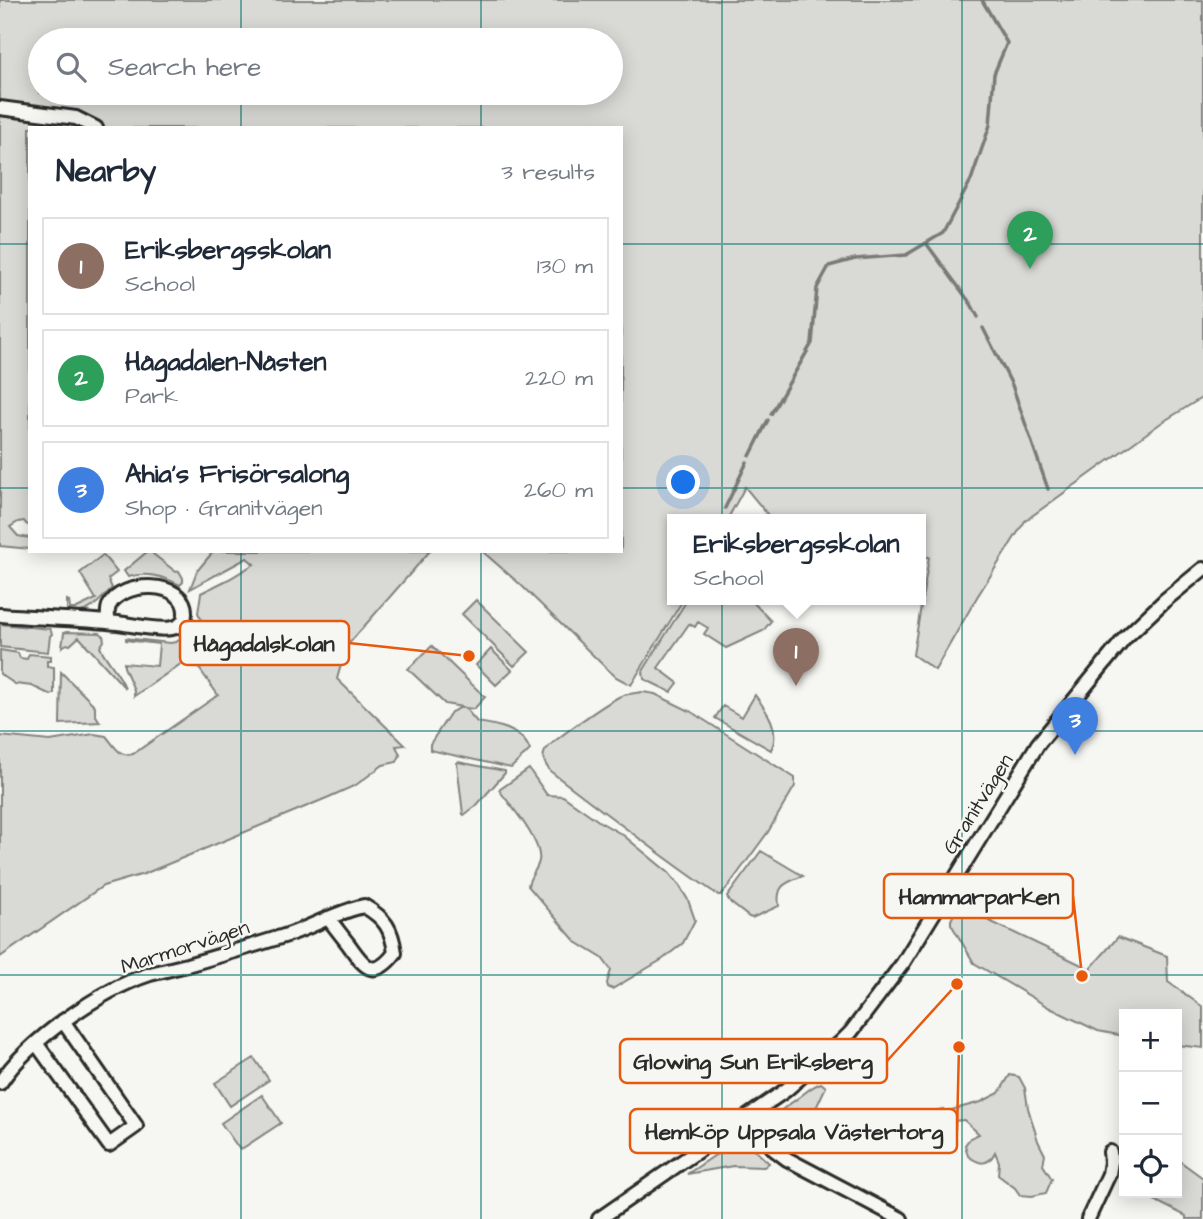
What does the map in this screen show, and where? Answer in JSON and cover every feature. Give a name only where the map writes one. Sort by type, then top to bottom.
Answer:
[{"type":"street","points":[[0,108],[76,118],[92,126]]},
{"type":"street","name":"Granitvägen","points":[[599,1219],[786,1090],[841,1042],[903,964],[1038,744],[1125,638],[1203,569]]},
{"type":"street","points":[[0,615],[168,629],[183,622],[184,606],[181,599],[171,591],[154,587],[127,590],[109,606],[108,622]]},
{"type":"street","name":"Marmorvägen","points":[[0,1083],[9,1069],[63,1021],[97,1000],[148,975],[293,933],[328,918],[347,910],[364,906],[378,913],[388,926],[395,953],[382,967],[371,969],[360,962],[328,918]]},
{"type":"street","points":[[36,1043],[109,1145],[136,1126],[63,1021]]},
{"type":"street","points":[[747,1117],[775,1150],[787,1159],[901,1219]]},
{"type":"street","points":[[1088,1219],[1110,1174],[1110,1152]]},
{"type":"shaded area","points":[[0,0],[1203,0],[1203,397],[1161,423],[1025,521],[935,670],[913,655],[921,605],[926,605],[929,557],[926,557],[926,514],[767,514],[745,487],[730,514],[667,514],[667,605],[680,605],[631,685],[616,677],[484,553],[623,553],[623,126],[28,126],[28,525],[24,521],[10,527],[18,536],[28,538],[28,549],[0,546]]},
{"type":"shaded area","points":[[146,553],[153,553],[176,572],[179,571],[183,582],[180,585],[148,575],[128,577],[124,571]]},
{"type":"shaded area","points":[[212,553],[428,553],[346,647],[337,679],[405,745],[396,746],[400,755],[397,762],[383,765],[356,785],[329,797],[144,874],[103,886],[0,957],[0,736],[50,741],[94,734],[106,736],[114,747],[128,755],[218,695],[191,657],[134,696],[124,667],[124,663],[157,666],[159,644],[126,638],[176,642],[204,624],[198,613],[201,593],[254,564],[247,558],[190,589],[197,571]]},
{"type":"shaded area","points":[[103,555],[117,572],[108,579],[112,588],[87,610],[67,612],[67,600],[70,609],[75,609],[96,599],[80,573]]},
{"type":"shaded area","points":[[476,600],[529,652],[514,666],[462,614]]},
{"type":"shaded area","points":[[684,605],[756,605],[771,621],[763,631],[726,648],[704,634],[708,628],[698,622],[695,627],[689,624],[658,668],[678,683],[671,692],[644,679],[643,671]]},
{"type":"shaded area","points":[[0,624],[50,629],[52,634],[48,652],[0,647]]},
{"type":"shaded area","points":[[66,632],[103,635],[104,641],[100,647],[125,688],[79,637],[70,645],[62,647]]},
{"type":"shaded area","points":[[432,646],[485,697],[474,709],[465,708],[477,722],[508,729],[526,743],[530,750],[511,768],[430,750],[430,744],[451,712],[462,707],[445,704],[408,669]]},
{"type":"shaded area","points":[[491,649],[512,670],[496,685],[476,665]]},
{"type":"shaded area","points":[[0,650],[18,653],[20,658],[27,659],[29,654],[51,656],[47,666],[54,667],[54,693],[51,695],[32,686],[15,684],[0,674]]},
{"type":"shaded area","points":[[61,672],[95,706],[95,714],[100,722],[60,724]]},
{"type":"shaded area","points":[[643,692],[655,694],[690,711],[795,778],[795,786],[768,832],[721,895],[612,818],[550,771],[544,762],[544,754],[549,746],[605,705],[621,696]]},
{"type":"shaded area","points":[[755,695],[768,714],[773,728],[774,743],[771,750],[715,718],[723,706],[742,717]]},
{"type":"shaded area","points":[[457,763],[505,771],[476,806],[464,815]]},
{"type":"shaded area","points":[[529,769],[547,795],[563,796],[623,835],[669,873],[688,900],[695,920],[683,943],[663,959],[612,989],[607,983],[611,970],[602,958],[576,942],[528,886],[538,865],[539,853],[525,824],[499,790]]},
{"type":"shaded area","points":[[761,851],[803,876],[783,886],[779,893],[779,906],[752,918],[727,897]]},
{"type":"shaded area","points":[[958,906],[1090,969],[1118,937],[1167,956],[1168,982],[1203,1007],[1203,1048],[1182,1046],[1182,1009],[1119,1009],[1119,1035],[1098,1031],[1050,1008],[974,963],[951,920]]},
{"type":"shaded area","points":[[254,1058],[269,1080],[230,1106],[215,1083]]},
{"type":"shaded area","points":[[1010,1075],[1019,1077],[1025,1088],[1028,1108],[1045,1155],[1043,1165],[1052,1179],[1046,1193],[1020,1195],[998,1175],[999,1162],[995,1152],[983,1163],[968,1156],[965,1145],[970,1138],[979,1134],[964,1120],[929,1123],[925,1117],[943,1109],[944,1112],[981,1102],[999,1093]]},
{"type":"shaded area","points":[[821,1083],[826,1087],[810,1119],[820,1125],[803,1152],[780,1137],[774,1125],[775,1119],[784,1108]]},
{"type":"shaded area","points":[[262,1095],[281,1123],[240,1150],[221,1123]]},
{"type":"shaded area","points":[[737,1144],[749,1145],[769,1163],[764,1167],[733,1166],[687,1174],[723,1150]]},
{"type":"shaded area","points":[[1182,1163],[1203,1178],[1203,1219],[1186,1219],[1186,1216],[1150,1198],[1182,1198]]},
{"type":"waterway","points":[[771,414],[812,343],[817,288],[829,266],[855,259],[906,255],[943,233],[971,180],[990,125],[994,74],[1007,43],[982,0]]},
{"type":"waterway","points":[[926,243],[978,317]]},
{"type":"waterway","points":[[983,328],[1012,385],[1048,489]]},
{"type":"waterway","points":[[750,456],[768,420]]},
{"type":"waterway","points":[[725,508],[747,462]]},
{"type":"place","name":"Hågadalen-Nåsten","points":[[1030,269]]},
{"type":"place","name":"Hågadalskolan","points":[[469,656]]},
{"type":"place","name":"Eriksbergsskolan","points":[[796,686]]},
{"type":"place","name":"Ahia's Frisörsalong","points":[[1075,755]]},
{"type":"place","name":"Hammarparken","points":[[1082,976]]},
{"type":"place","name":"Glowing Sun Eriksberg","points":[[957,984]]},
{"type":"place","name":"Hemköp Uppsala Västertorg","points":[[959,1047]]}]
